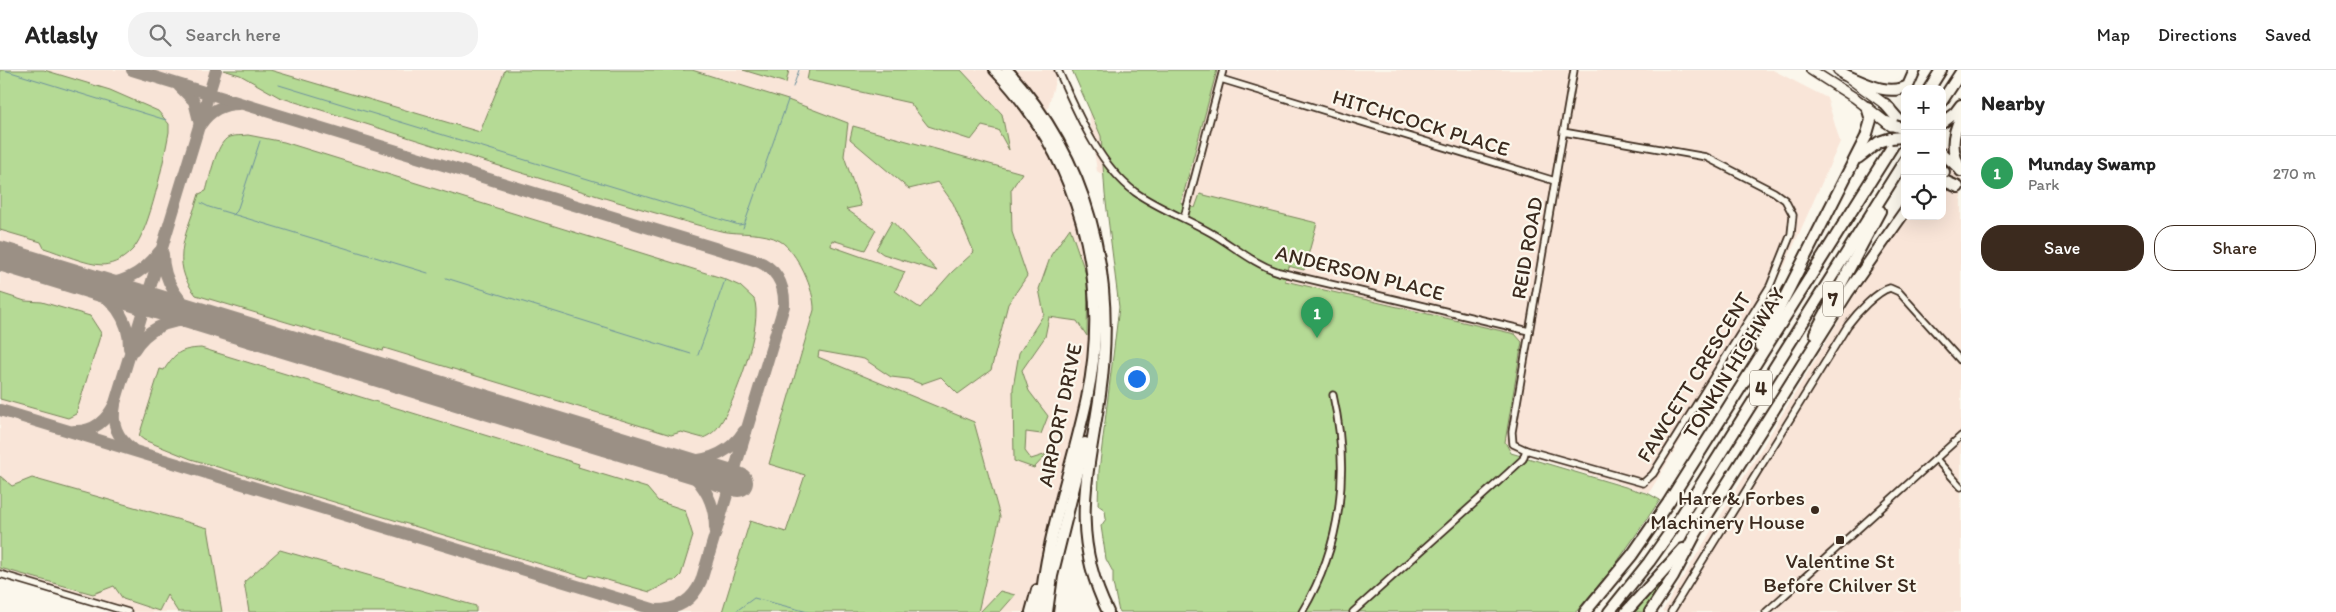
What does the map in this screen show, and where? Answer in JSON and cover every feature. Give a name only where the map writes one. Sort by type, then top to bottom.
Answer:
[{"type":"highway","name":"AIRPORT DRIVE","points":[[995,70],[1032,116],[1058,158],[1077,204],[1091,258],[1096,311],[1093,364],[1087,399],[1045,571],[1040,612]]},
{"type":"highway","name":"AIRPORT DRIVE","points":[[1007,70],[1029,96],[1052,130],[1082,191],[1092,222],[1099,259],[1104,331]]},
{"type":"highway","points":[[1932,85],[1941,70]]},
{"type":"highway","points":[[1840,72],[1892,91],[1908,86],[1914,73]]},
{"type":"highway","points":[[1946,95],[1961,72]]},
{"type":"highway","points":[[1853,162],[1869,149],[1886,140],[1900,126],[1885,104]]},
{"type":"highway","points":[[1946,119],[1961,105]]},
{"type":"highway","points":[[1740,388],[1853,162],[1870,124],[1871,116],[1867,107]]},
{"type":"highway","points":[[1961,117],[1954,131],[1952,148],[1961,171]]},
{"type":"highway","name":"TONKIN HIGHWAY","points":[[1586,612],[1632,555],[1668,503],[1900,126]]},
{"type":"highway","name":"TONKIN HIGHWAY","points":[[1609,612],[1649,562],[1678,520],[1901,167]]},
{"type":"highway","name":"7","points":[[1786,390],[1901,169]]},
{"type":"highway","points":[[1945,175],[1959,189]]},
{"type":"highway","points":[[1650,612],[1673,577],[1696,533],[1848,292],[1901,217]]},
{"type":"highway","points":[[1047,612],[1052,576],[1096,391],[1104,331]]},
{"type":"highway","points":[[1104,331],[1101,378],[1085,483],[1084,518],[1091,570],[1108,612]]},
{"type":"highway","points":[[1031,612],[1044,560],[1056,524]]},
{"type":"highway","points":[[1626,612],[1696,533]]},
{"type":"main road","points":[[1811,70],[1900,126]]},
{"type":"main road","points":[[1840,72],[1885,104]]},
{"type":"main road","points":[[1946,157],[1961,171]]},
{"type":"street","name":"ANDERSON PLACE","points":[[1058,70],[1106,163],[1136,193],[1214,234],[1254,261],[1272,270],[1529,331]]},
{"type":"street","points":[[1184,218],[1223,70]]},
{"type":"street","name":"REID ROAD","points":[[1526,450],[1513,444],[1512,432],[1574,70]]},
{"type":"street","name":"HITCHCOCK PLACE","points":[[1221,79],[1555,182]]},
{"type":"street","name":"FAWCETT CRESCENT","points":[[1526,450],[1631,481],[1646,481],[1770,286],[1791,234],[1793,223],[1791,209],[1785,200],[1774,192],[1716,161],[1696,154],[1564,132]]},
{"type":"street","points":[[1671,612],[1848,325],[1854,316],[1881,292],[1890,288],[1904,297],[1961,361]]},
{"type":"street","points":[[1302,612],[1326,562],[1339,513],[1342,455],[1333,396]]},
{"type":"street","points":[[1766,612],[1961,436]]},
{"type":"street","points":[[1353,612],[1508,473],[1523,458],[1526,450]]},
{"type":"street","points":[[1936,460],[1961,487]]},
{"type":"street","points":[[0,574],[128,612]]},
{"type":"shaded area","points":[[0,70],[1058,70],[1042,130],[1082,223],[1095,348],[1031,612],[128,612],[0,574]]},
{"type":"shaded area","points":[[1106,70],[1773,70],[1827,98],[1840,142],[1785,265],[1649,493],[1510,450],[1506,444],[1289,374],[1281,283],[1119,187],[1097,171],[1089,116]]},
{"type":"shaded area","points":[[1961,120],[1961,612],[1662,612],[1901,219],[1946,220],[1946,144]]},
{"type":"green space","points":[[0,70],[44,70],[110,90],[158,111],[169,124],[164,159],[151,211],[139,240],[123,258],[103,265],[89,263],[44,248],[41,242],[0,230]]},
{"type":"green space","points":[[223,70],[270,70],[480,132],[505,70],[692,70],[788,100],[848,123],[844,156],[861,206],[846,209],[876,230],[865,250],[832,240],[831,246],[905,272],[895,291],[920,308],[952,272],[974,252],[953,203],[938,182],[909,189],[850,139],[853,126],[1022,173],[1011,190],[1012,232],[1027,276],[1008,304],[991,370],[958,394],[941,377],[921,384],[908,379],[891,377],[864,359],[819,351],[818,357],[974,422],[1000,517],[978,612],[722,612],[750,521],[786,532],[805,475],[769,464],[814,310],[812,293],[804,272],[793,253],[780,241],[766,236],[721,231],[704,227],[558,184],[279,97],[240,75]]},
{"type":"green space","points":[[743,70],[789,70],[786,83]]},
{"type":"green space","points":[[809,70],[961,70],[1002,114],[1009,150],[998,130],[982,126],[971,140],[928,126],[910,103],[807,80]]},
{"type":"green space","points":[[1072,70],[1217,70],[1181,203],[1195,208],[1200,194],[1317,223],[1304,270],[1288,266],[1285,281],[1515,334],[1522,342],[1505,442],[1511,453],[1649,494],[1660,500],[1613,568],[1576,612],[1119,612],[1113,583],[1113,572],[1106,559],[1101,526],[1106,519],[1105,510],[1098,505],[1099,471],[1119,307],[1105,194],[1101,136]]},
{"type":"green space","points":[[248,135],[284,142],[722,278],[740,286],[754,299],[756,310],[755,325],[752,343],[740,381],[726,414],[717,429],[703,438],[681,432],[671,435],[384,348],[383,351],[196,295],[183,271],[183,246],[190,221],[199,194],[206,191],[220,146],[229,137]]},
{"type":"green space","points":[[892,221],[937,271],[883,254],[876,249]]},
{"type":"green space","points":[[1070,228],[1088,280],[1087,336],[1077,321],[1049,317],[1045,337],[1022,370],[1029,391],[1048,416],[1041,434],[1026,432],[1025,451],[1031,459],[1047,454],[1034,468],[1014,461],[1013,388],[1019,353],[1044,314],[1039,289],[1051,255]]},
{"type":"green space","points":[[0,293],[25,301],[42,302],[90,316],[101,333],[76,414],[68,418],[0,399]]},
{"type":"green space","points":[[201,348],[579,464],[578,467],[647,488],[658,501],[685,510],[693,536],[681,575],[675,581],[671,581],[650,592],[589,575],[587,578],[191,459],[144,440],[139,436],[160,369],[164,370],[179,353],[188,349]]},
{"type":"green space","points":[[0,476],[12,486],[32,478],[208,528],[222,612],[178,612],[167,595],[159,611],[123,599],[114,586],[93,594],[0,568]]},
{"type":"green space","points":[[280,550],[476,606],[476,612],[249,612],[244,582]]},
{"type":"green space","points":[[1663,580],[1666,582],[1646,612],[1633,612]]},
{"type":"green space","points":[[1000,591],[1015,595],[1000,612],[980,612]]},
{"type":"waterway","points":[[4,70],[166,120]]},
{"type":"waterway","points":[[793,87],[799,70]]},
{"type":"waterway","points":[[279,85],[739,225],[744,224]]},
{"type":"waterway","points":[[743,228],[788,100]]},
{"type":"waterway","points":[[233,215],[237,211],[260,141]]},
{"type":"waterway","points":[[201,203],[428,273]]},
{"type":"waterway","points":[[446,278],[691,354]]},
{"type":"waterway","points":[[698,355],[725,280]]},
{"type":"waterway","points":[[735,612],[754,598],[808,612]]},
{"type":"taxiway","points":[[0,410],[656,610],[664,610],[684,603],[694,594],[701,581],[784,306],[781,284],[778,277],[768,267],[754,260],[132,70]]},
{"type":"taxiway","points":[[74,431],[81,431],[99,424],[108,415],[115,403],[216,70]]},
{"type":"taxiway","points":[[179,86],[194,101],[199,121]]},
{"type":"taxiway","points":[[201,124],[208,115],[217,109],[239,104]]},
{"type":"taxiway","points":[[90,283],[110,283],[129,278],[145,267],[159,252]]},
{"type":"taxiway","points":[[163,254],[166,274],[174,292],[187,307],[204,318]]},
{"type":"taxiway","points":[[80,280],[100,292],[115,307],[126,325],[129,348]]},
{"type":"taxiway","points":[[134,350],[149,333],[168,323],[189,320],[211,321]]},
{"type":"taxiway","points":[[115,405],[114,418],[116,430],[122,440],[132,449]]},
{"type":"taxiway","points":[[668,460],[690,461],[711,457],[729,447],[744,431]]},
{"type":"taxiway","points":[[673,462],[691,474],[704,489],[712,507],[715,528]]},
{"type":"runway","points":[[0,256],[738,482]]},
{"type":"place","name":"Munday Swamp","points":[[1317,338]]},
{"type":"place","name":"Hare & Forbes Machinery House","points":[[1815,510]]},
{"type":"place","name":"Valentine St Before Chilver St","points":[[1840,540]]}]
